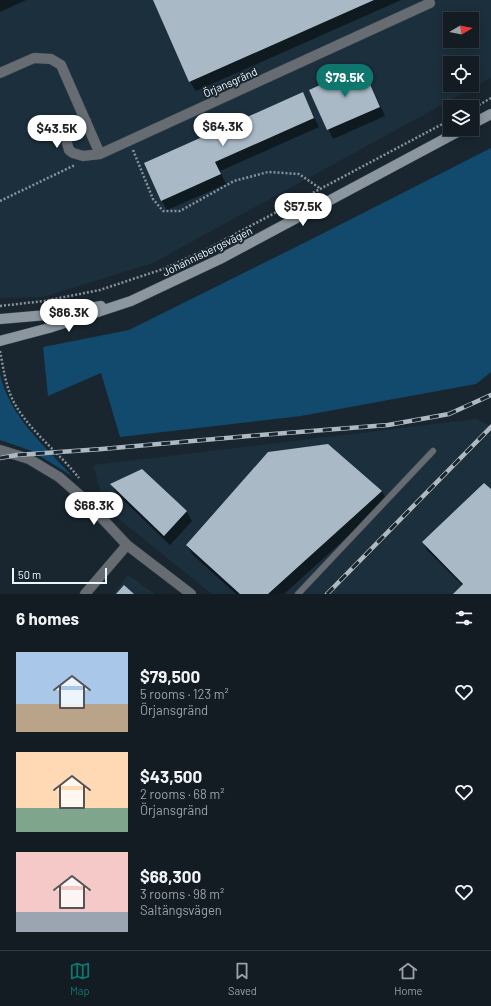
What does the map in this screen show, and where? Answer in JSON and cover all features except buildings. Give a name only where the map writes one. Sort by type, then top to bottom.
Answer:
[{"type":"main road","points":[[479,120],[491,114]]},
{"type":"main road","name":"Johannisbergsvägen","points":[[0,341],[49,328],[131,301],[220,259],[449,136]]},
{"type":"main road","name":"Johannisbergsvägen","points":[[0,319],[47,314],[131,301]]},
{"type":"street","name":"Örjansgränd","points":[[100,154],[430,4]]},
{"type":"street","points":[[0,72],[34,58],[51,59],[61,65],[86,121],[100,154],[83,156],[69,150],[67,134],[70,128],[86,121]]},
{"type":"street","points":[[0,450],[29,459],[59,477],[83,498],[128,545],[192,594]]},
{"type":"street","points":[[85,594],[128,545]]},
{"type":"lane","points":[[298,594],[433,451]]},
{"type":"path","points":[[479,105],[491,98]]},
{"type":"path","points":[[0,306],[44,301],[100,290],[163,269],[207,249],[443,124]]},
{"type":"path","points":[[129,141],[153,199],[163,212],[180,211],[234,181],[268,172],[299,174],[322,189]]},
{"type":"path","points":[[0,201],[78,163]]},
{"type":"path","points":[[0,350],[5,381],[17,407],[26,420],[85,487],[83,498]]},
{"type":"shaded area","points":[[0,0],[491,0],[491,78],[479,85],[479,56],[443,56],[443,92],[465,92],[451,100],[443,100],[443,104],[153,263],[43,297],[0,298]]},
{"type":"shaded area","points":[[491,148],[491,372],[476,384],[301,416],[120,437],[101,373],[48,396],[43,347],[129,330]]},
{"type":"shaded area","points":[[0,374],[11,404],[20,417],[39,441],[72,476],[32,451],[0,440]]},
{"type":"shaded area","points":[[476,419],[491,426],[491,594],[212,594],[105,508],[93,465]]},
{"type":"shaded area","points":[[128,575],[155,594],[113,594]]},
{"type":"railway","points":[[0,458],[17,455],[388,425],[449,414],[491,395]]},
{"type":"railway","points":[[327,594],[491,427]]}]
